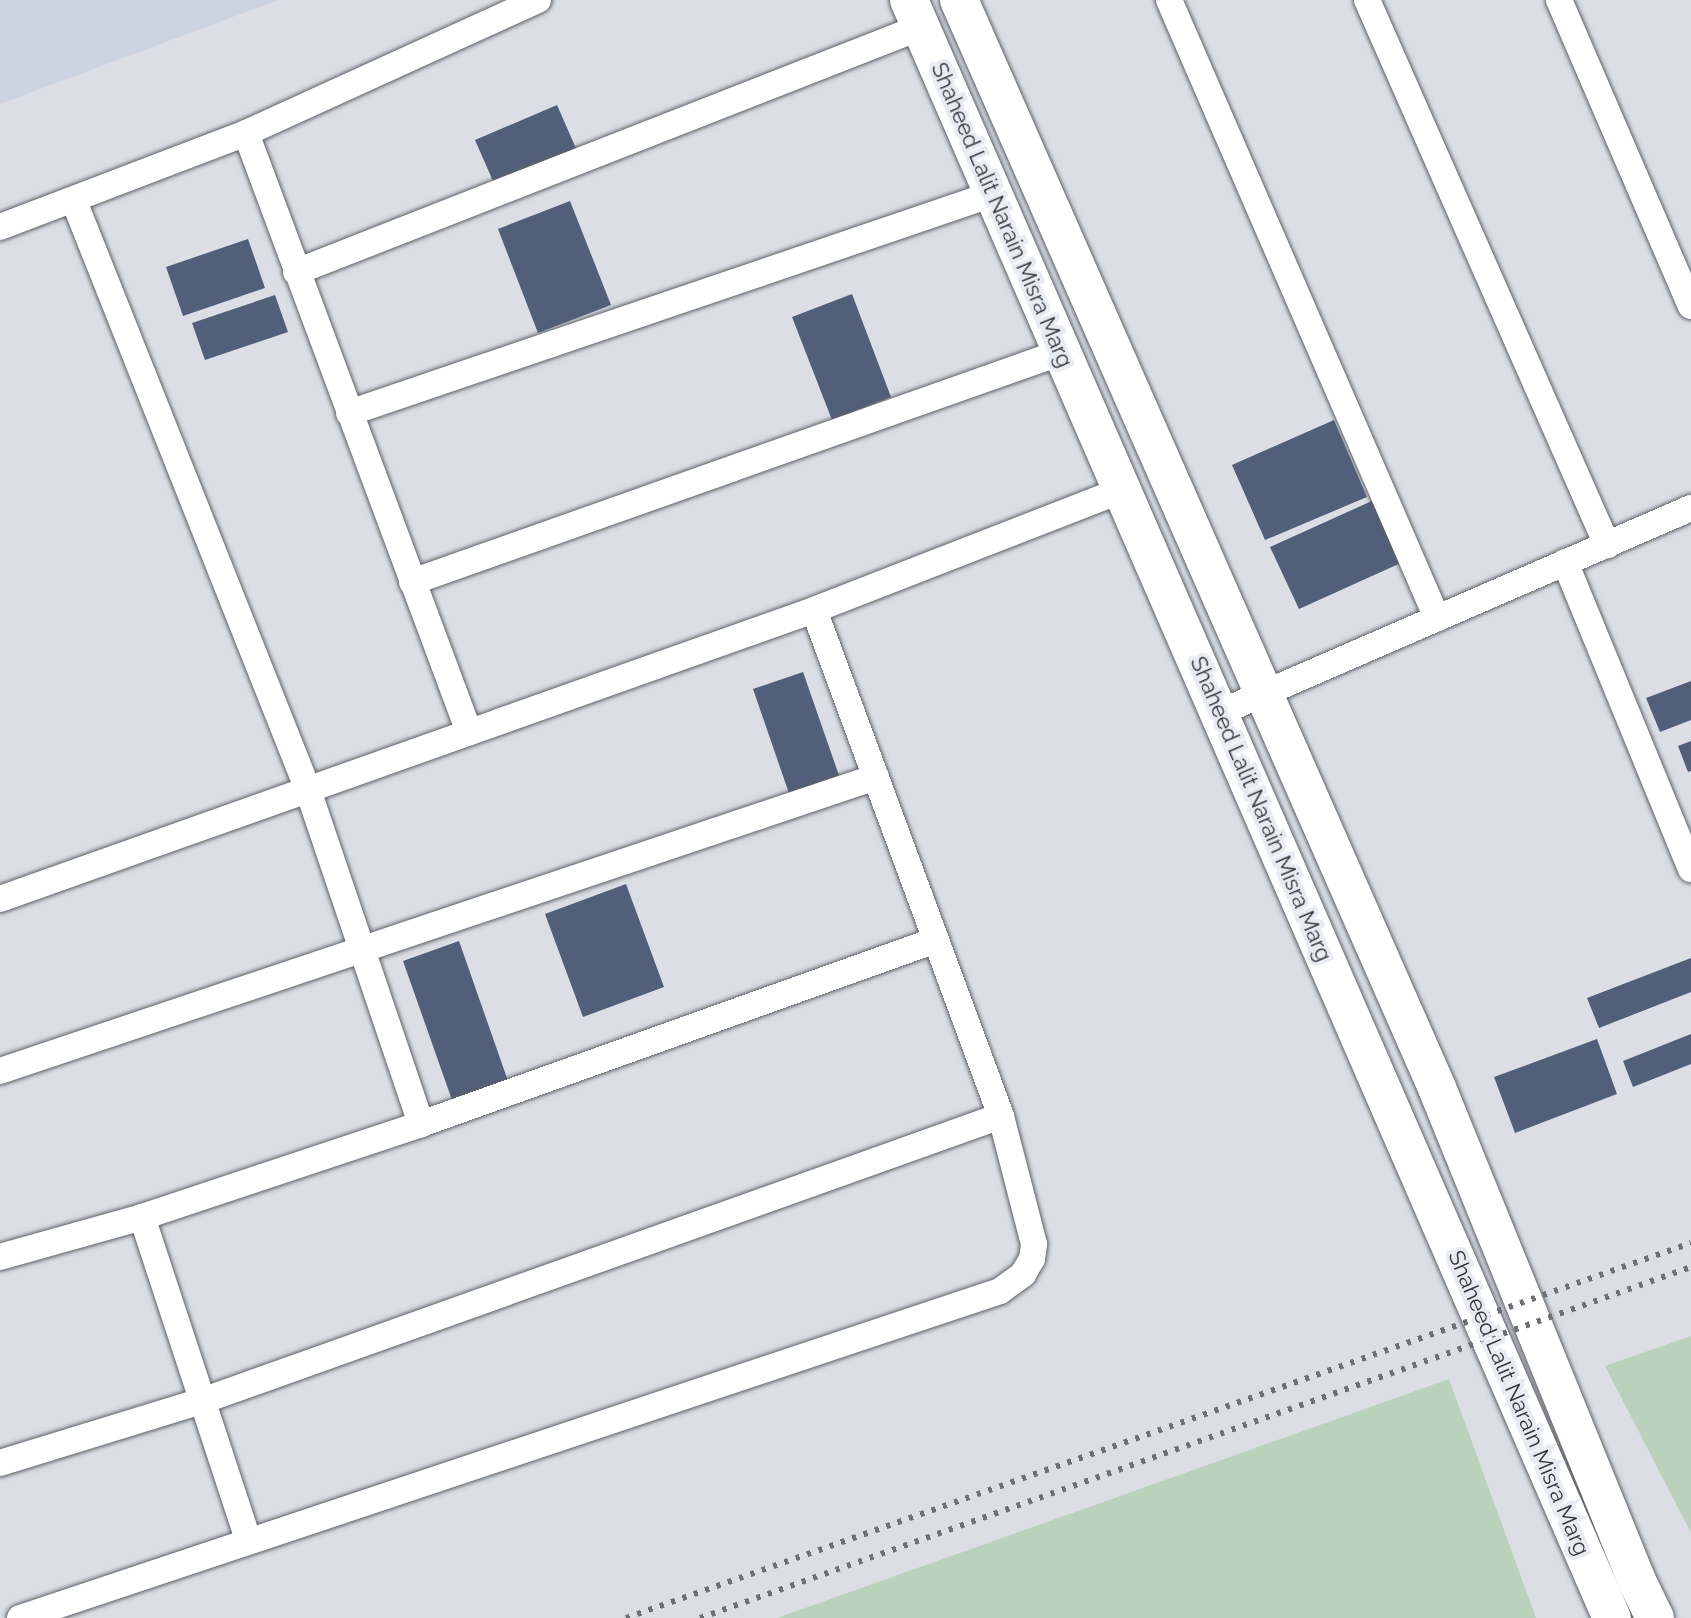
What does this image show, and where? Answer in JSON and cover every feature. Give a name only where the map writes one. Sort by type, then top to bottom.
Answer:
[{"type":"street","points":[[0,227],[246,133],[538,0]]},
{"type":"street","name":"Shaheed Lalit Narain Misra Marg","points":[[959,0],[1437,1088],[1631,1567],[1655,1618]]},
{"type":"street","points":[[1169,0],[1437,618]]},
{"type":"street","points":[[1367,0],[1607,545]]},
{"type":"street","points":[[1559,0],[1691,306]]},
{"type":"street","points":[[296,272],[915,13]]},
{"type":"street","name":"Shaheed Lalit Narain Misra Marg","points":[[915,13],[1612,1618]]},
{"type":"street","points":[[246,133],[469,732]]},
{"type":"street","points":[[349,413],[993,194]]},
{"type":"street","points":[[74,201],[308,790],[421,1124]]},
{"type":"street","points":[[412,582],[1062,352]]},
{"type":"street","points":[[0,899],[814,610],[1122,490]]},
{"type":"street","points":[[1219,713],[1691,508]]},
{"type":"street","points":[[1565,562],[1691,869]]},
{"type":"street","points":[[20,1618],[248,1539],[1000,1291],[1023,1274],[1032,1259],[1034,1244],[1001,1116],[814,610]]},
{"type":"street","points":[[0,1071],[363,952],[876,777]]},
{"type":"street","points":[[0,1257],[142,1217],[421,1124],[936,940]]},
{"type":"street","points":[[0,1463],[202,1401],[1001,1116]]},
{"type":"street","points":[[142,1217],[248,1539]]},
{"type":"shaded area","points":[[0,0],[278,0],[0,104]]},
{"type":"green space","points":[[1691,1336],[1691,1533],[1605,1366]]},
{"type":"green space","points":[[1449,1379],[1536,1618],[777,1618]]},
{"type":"building","points":[[557,105],[578,153],[496,188],[475,140]]},
{"type":"building","points":[[570,201],[611,305],[538,333],[498,229]]},
{"type":"building","points":[[248,239],[265,288],[183,316],[166,267]]},
{"type":"building","points":[[852,294],[891,397],[832,420],[792,317]]},
{"type":"building","points":[[275,295],[288,332],[205,360],[192,323]]},
{"type":"building","points":[[1334,420],[1367,497],[1265,540],[1232,465]]},
{"type":"building","points":[[1374,500],[1403,562],[1299,609],[1270,547]]},
{"type":"building","points":[[803,672],[842,784],[792,802],[753,689]]},
{"type":"building","points":[[1691,681],[1691,720],[1660,732],[1646,698]]},
{"type":"building","points":[[1691,741],[1691,771],[1688,772],[1678,746]]},
{"type":"building","points":[[626,884],[664,987],[583,1017],[545,914]]},
{"type":"building","points":[[459,941],[508,1081],[452,1100],[403,961]]},
{"type":"building","points":[[1691,958],[1691,992],[1599,1028],[1587,998]]},
{"type":"building","points":[[1691,1034],[1691,1064],[1633,1087],[1623,1061]]},
{"type":"building","points":[[1597,1039],[1617,1094],[1515,1133],[1494,1077]]},
{"type":"railway","points":[[626,1618],[1691,1243]]},
{"type":"railway","points":[[700,1618],[1691,1267]]}]
